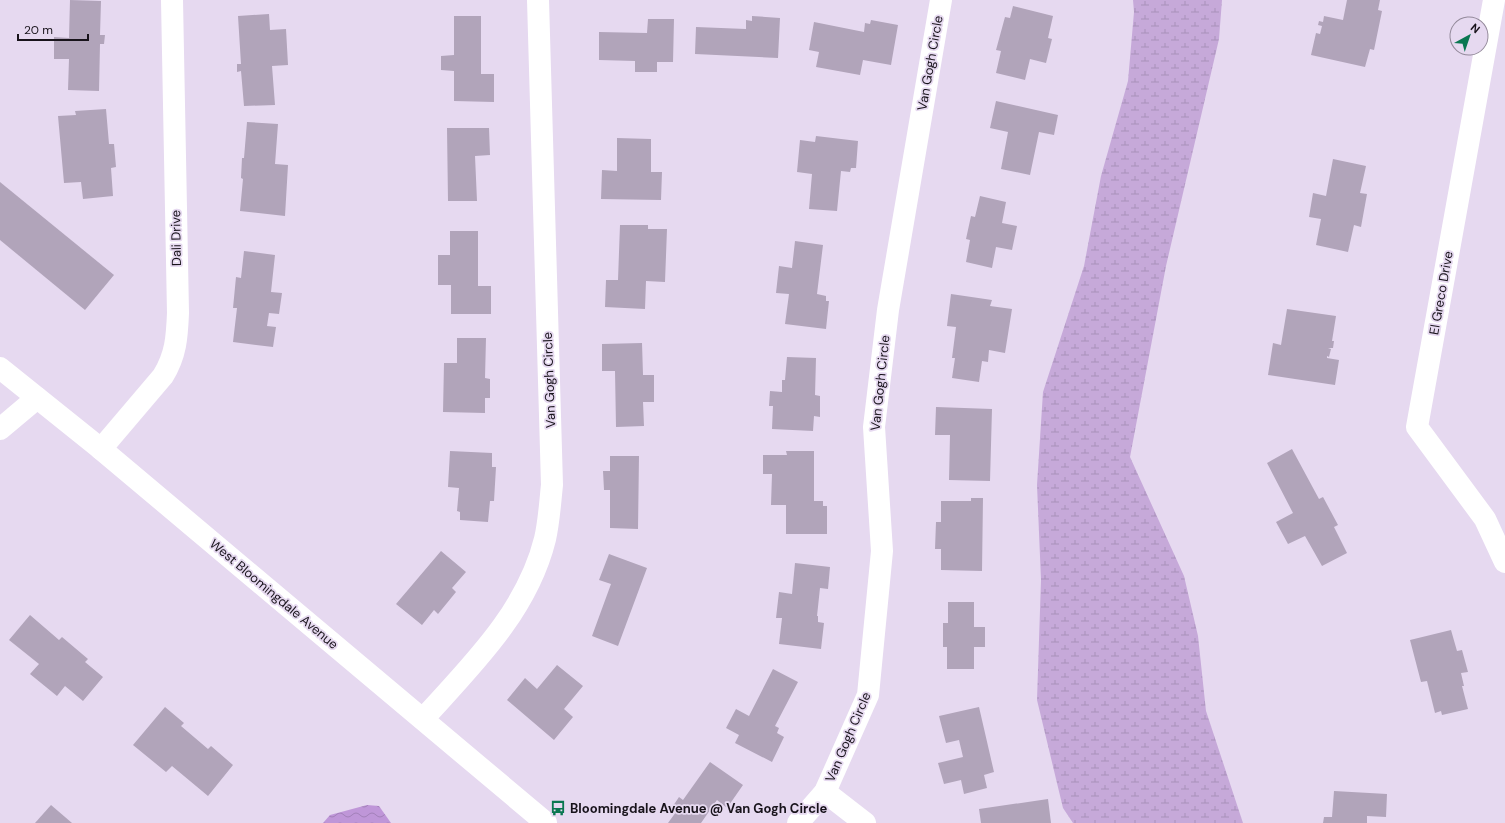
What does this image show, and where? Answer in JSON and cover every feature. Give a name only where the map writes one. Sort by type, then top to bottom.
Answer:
[{"type":"street","name":"Dali Drive","points":[[100,449],[163,376],[170,365],[176,343],[178,307],[172,0]]},
{"type":"street","name":"Van Gogh Circle","points":[[423,719],[488,646],[509,617],[527,588],[545,539],[552,485],[538,0]]},
{"type":"street","name":"Van Gogh Circle","points":[[798,823],[825,792],[868,695],[882,551],[874,427],[888,310],[941,0]]},
{"type":"street","name":"El Greco Drive","points":[[1494,0],[1417,427],[1485,519],[1505,562]]},
{"type":"street","name":"West Bloomingdale Avenue","points":[[0,368],[100,449],[546,823]]},
{"type":"street","points":[[0,429],[37,398]]},
{"type":"street","points":[[825,792],[865,823]]},
{"type":"green space","points":[[1133,0],[1222,0],[1219,39],[1166,266],[1130,457],[1184,576],[1198,636],[1206,711],[1243,823],[1073,823],[1063,808],[1037,700],[1041,580],[1037,485],[1043,392],[1084,266],[1101,176],[1128,81],[1134,12]]},
{"type":"water","points":[[367,805],[379,806],[391,823],[323,823],[330,815]]},
{"type":"building","points":[[70,0],[101,1],[100,35],[105,35],[104,44],[100,44],[99,91],[68,90],[69,59],[54,59],[54,37],[69,38]]},
{"type":"building","points":[[1347,0],[1380,0],[1378,10],[1382,11],[1374,50],[1370,49],[1365,67],[1311,55],[1316,33],[1320,34],[1322,26],[1318,25],[1319,21],[1323,22],[1324,16],[1343,20]]},
{"type":"building","points":[[1013,6],[1053,16],[1048,38],[1052,39],[1046,63],[1030,59],[1025,80],[996,73],[1001,51],[996,50],[1005,17],[1010,18]]},
{"type":"building","points":[[269,14],[270,30],[286,29],[288,65],[272,66],[275,105],[244,106],[241,71],[237,72],[237,64],[241,64],[238,16]]},
{"type":"building","points":[[454,16],[481,16],[481,74],[494,74],[494,102],[454,101],[454,71],[441,70],[441,56],[454,55]]},
{"type":"building","points":[[752,16],[780,18],[778,58],[695,54],[696,27],[746,29],[746,20],[752,21]]},
{"type":"building","points":[[648,19],[674,19],[673,62],[657,62],[657,72],[635,72],[635,61],[599,60],[599,32],[647,33]]},
{"type":"building","points":[[871,20],[898,25],[891,65],[863,60],[860,75],[816,67],[819,52],[809,50],[814,22],[864,32],[865,23],[870,24]]},
{"type":"building","points":[[996,101],[1058,115],[1054,135],[1039,132],[1030,175],[1001,169],[1008,132],[990,128]]},
{"type":"building","points":[[106,109],[109,144],[114,144],[116,167],[111,168],[113,196],[83,199],[81,182],[64,183],[58,116],[76,115],[75,111]]},
{"type":"building","points":[[247,122],[278,124],[275,164],[288,165],[285,216],[240,211],[243,179],[241,178],[242,158],[244,158]]},
{"type":"building","points":[[447,128],[489,128],[490,155],[475,156],[477,201],[448,201]]},
{"type":"building","points":[[816,136],[858,141],[856,168],[851,168],[850,172],[841,171],[837,211],[809,209],[812,174],[797,172],[800,140],[815,142]]},
{"type":"building","points":[[617,138],[651,139],[651,172],[662,172],[661,200],[601,199],[602,170],[617,171]]},
{"type":"building","points":[[1333,159],[1366,166],[1360,193],[1367,194],[1361,227],[1354,225],[1348,252],[1316,245],[1321,219],[1309,217],[1313,193],[1326,196]]},
{"type":"building","points":[[0,182],[114,275],[85,310],[0,240]]},
{"type":"building","points":[[980,196],[1006,202],[1002,223],[1017,226],[1012,250],[996,247],[992,268],[966,262],[970,240],[966,239],[971,216],[975,217]]},
{"type":"building","points":[[620,225],[648,225],[648,229],[667,229],[665,282],[646,281],[645,309],[605,307],[606,280],[618,280]]},
{"type":"building","points":[[450,231],[478,231],[478,286],[491,286],[491,314],[451,314],[451,285],[438,285],[438,255],[450,255]]},
{"type":"building","points":[[795,241],[823,245],[817,294],[826,296],[826,301],[829,301],[826,329],[785,324],[789,294],[776,293],[779,266],[792,268]]},
{"type":"building","points":[[244,251],[275,255],[271,292],[282,293],[279,314],[269,313],[267,326],[276,327],[273,347],[233,342],[237,308],[233,308],[236,277],[241,278]]},
{"type":"building","points":[[951,294],[992,300],[990,306],[1012,309],[1005,353],[989,350],[988,362],[982,361],[979,382],[952,378],[955,358],[952,358],[956,327],[947,326]]},
{"type":"building","points":[[1287,309],[1336,316],[1332,341],[1334,341],[1333,348],[1328,348],[1331,349],[1329,357],[1327,356],[1327,358],[1339,360],[1335,385],[1268,375],[1273,343],[1281,345]]},
{"type":"building","points":[[457,338],[486,338],[485,378],[490,379],[490,398],[485,398],[485,413],[443,412],[444,363],[457,363]]},
{"type":"building","points":[[642,343],[643,375],[654,375],[654,402],[643,402],[644,426],[616,427],[615,371],[602,371],[602,344]]},
{"type":"building","points":[[787,357],[816,358],[815,395],[820,396],[820,417],[814,416],[813,431],[772,429],[773,406],[769,406],[770,391],[782,392],[782,380],[785,380]]},
{"type":"building","points":[[936,407],[992,409],[990,481],[949,480],[950,435],[935,435]]},
{"type":"building","points":[[1292,449],[1319,499],[1323,497],[1338,525],[1334,527],[1347,553],[1322,566],[1305,536],[1288,544],[1276,522],[1293,513],[1267,463]]},
{"type":"building","points":[[450,451],[492,453],[492,467],[496,467],[494,501],[490,501],[488,522],[460,520],[460,512],[457,511],[459,488],[448,487]]},
{"type":"building","points":[[786,451],[814,451],[814,501],[823,501],[823,506],[827,506],[827,534],[786,534],[786,505],[771,505],[772,474],[763,474],[763,455],[787,455]]},
{"type":"building","points":[[610,456],[639,456],[638,529],[610,528],[610,490],[604,490],[603,471],[610,471]]},
{"type":"building","points":[[971,498],[983,498],[982,571],[941,570],[941,549],[935,549],[936,522],[941,522],[941,501],[971,501]]},
{"type":"building","points":[[441,551],[466,572],[452,588],[456,592],[438,614],[434,610],[422,625],[396,604]]},
{"type":"building","points":[[609,554],[647,568],[618,646],[592,636],[611,584],[599,580]]},
{"type":"building","points":[[795,563],[830,567],[828,589],[820,588],[817,616],[818,622],[824,623],[821,649],[779,644],[782,618],[776,618],[779,592],[792,594]]},
{"type":"building","points":[[948,602],[974,602],[974,627],[985,627],[985,647],[974,647],[974,669],[947,669],[947,647],[943,647],[943,623],[948,623]]},
{"type":"building","points":[[30,615],[59,640],[62,637],[88,659],[85,662],[103,677],[83,701],[65,686],[57,696],[30,674],[39,664],[9,640]]},
{"type":"building","points":[[1451,630],[1457,651],[1462,650],[1468,672],[1461,673],[1464,686],[1462,686],[1468,709],[1442,715],[1441,711],[1435,713],[1427,681],[1421,682],[1410,640]]},
{"type":"building","points":[[557,665],[583,686],[564,709],[573,717],[554,740],[507,700],[525,678],[537,689]]},
{"type":"building","points":[[773,669],[798,682],[775,726],[779,728],[777,733],[784,737],[772,762],[735,743],[739,735],[726,728],[736,709],[749,716]]},
{"type":"building","points":[[165,707],[184,723],[181,726],[208,749],[211,746],[233,765],[208,796],[172,766],[166,772],[133,745]]},
{"type":"building","points":[[979,707],[994,772],[984,775],[987,788],[964,794],[961,780],[944,784],[938,763],[963,757],[959,740],[946,743],[939,716]]},
{"type":"building","points":[[710,762],[743,785],[727,808],[717,800],[701,823],[668,823],[676,812],[671,809],[679,797],[683,800]]},
{"type":"building","points":[[1334,791],[1387,794],[1386,817],[1367,816],[1367,823],[1323,823],[1324,817],[1332,817]]},
{"type":"building","points":[[1048,799],[1051,823],[981,823],[979,809]]},
{"type":"building","points":[[51,805],[72,823],[35,823]]},
{"type":"place","name":"Bloomingdale Avenue @ Van Gogh Circle","points":[[558,808]]}]
